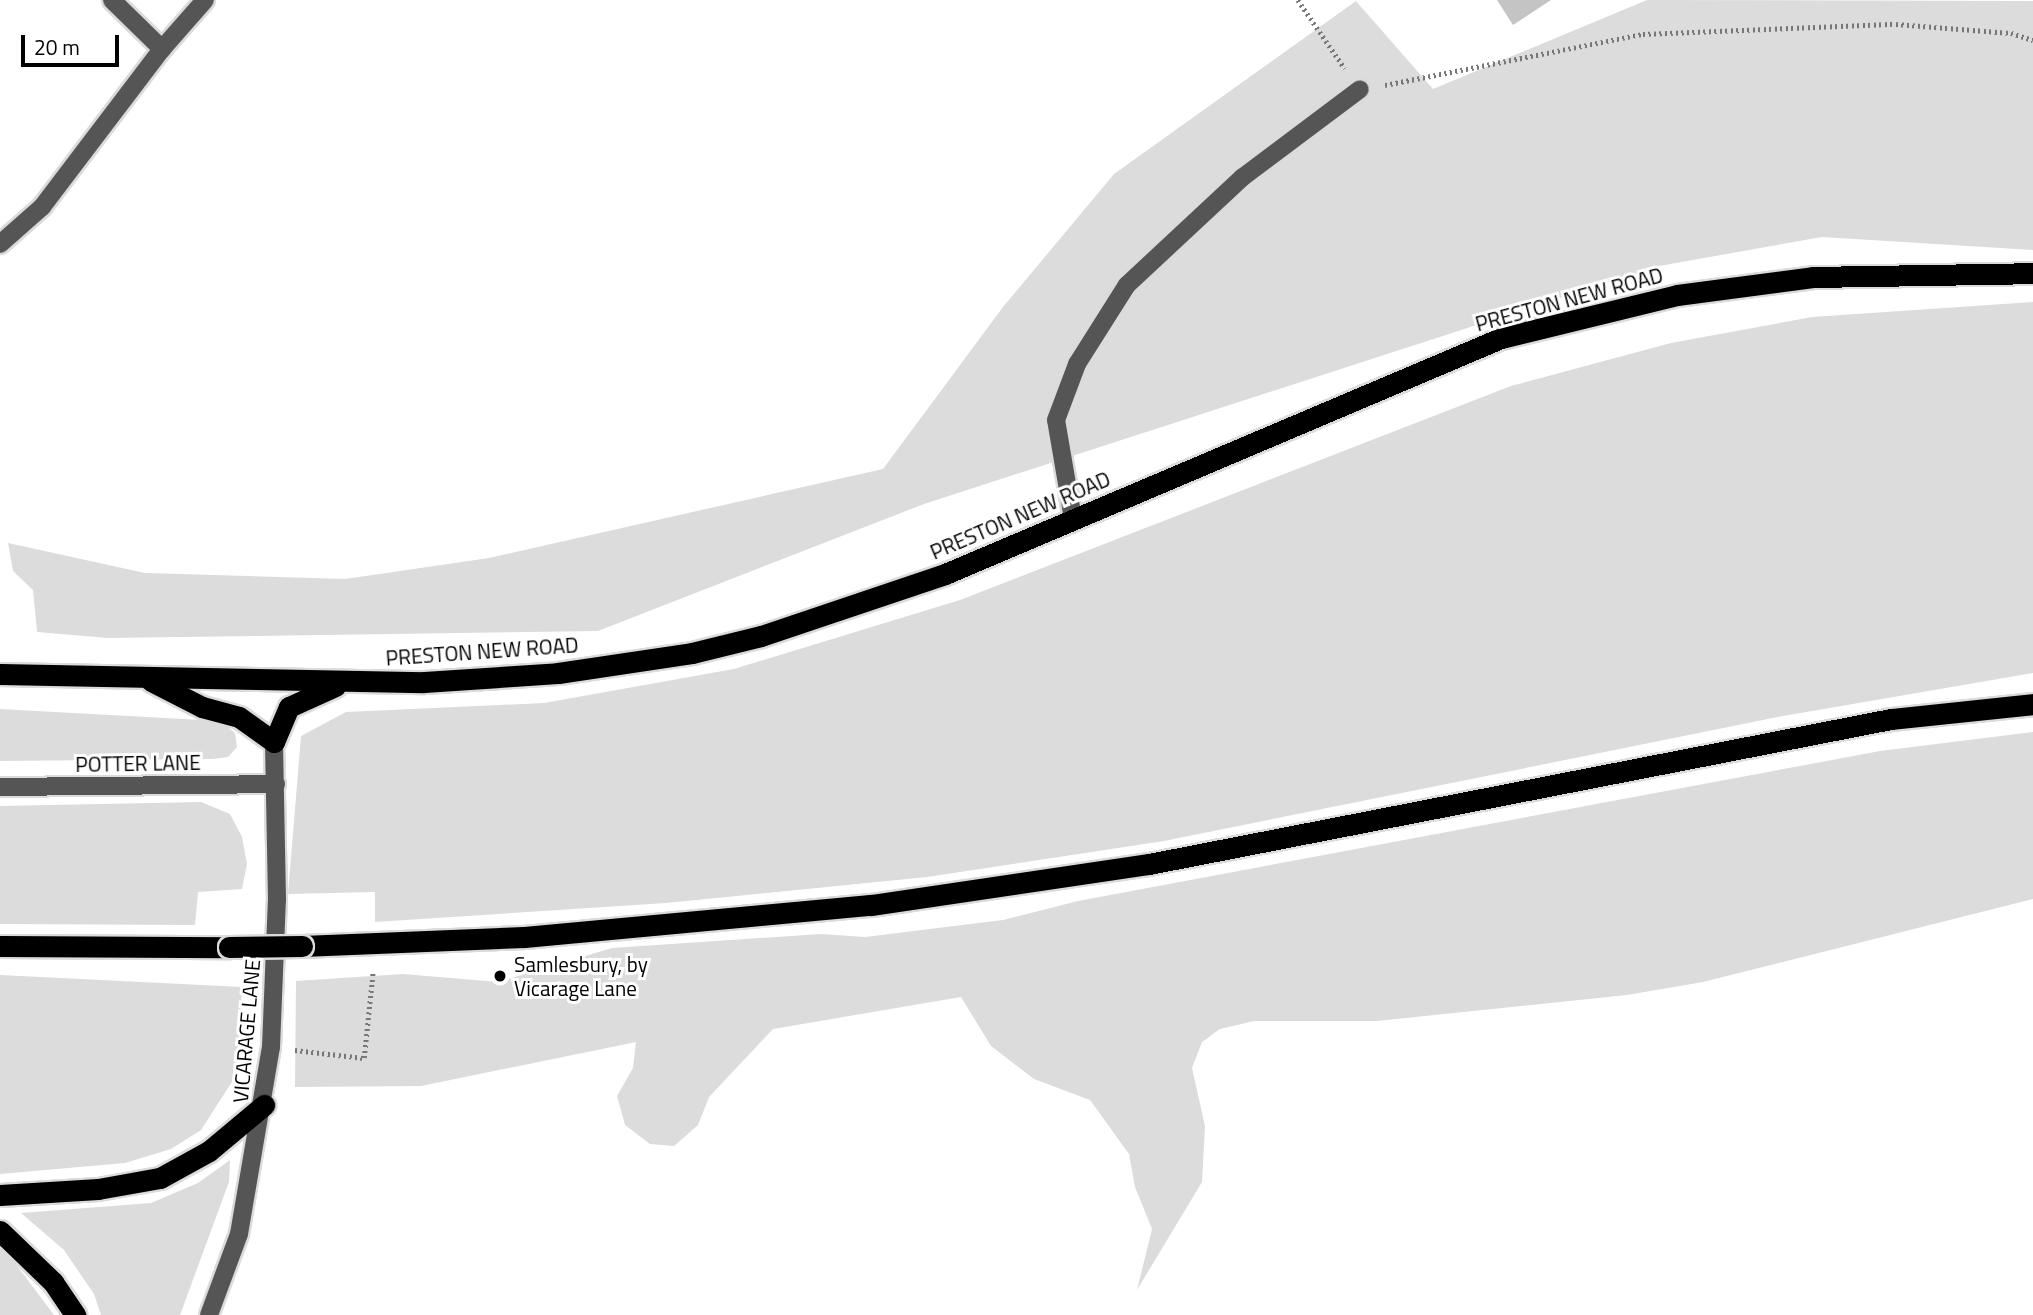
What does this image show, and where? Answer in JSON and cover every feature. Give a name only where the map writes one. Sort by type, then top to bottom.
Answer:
[{"type":"highway","name":"PRESTON NEW ROAD","points":[[0,674],[350,682],[486,680],[692,653],[761,636],[945,574],[1501,338],[1676,295],[1813,277],[2033,273]]},
{"type":"highway","points":[[146,678],[202,707],[239,717],[274,742],[289,708],[313,693],[350,682]]},
{"type":"highway","points":[[0,946],[302,946],[524,937],[871,905],[1149,864],[1891,719],[2033,704]]},
{"type":"highway","points":[[0,1195],[98,1189],[160,1178],[209,1151],[264,1105]]},
{"type":"highway","points":[[0,1231],[53,1282],[75,1315]]},
{"type":"street","points":[[112,0],[162,49]]},
{"type":"street","points":[[0,244],[42,207],[162,49],[205,0]]},
{"type":"street","points":[[1073,519],[1056,420],[1077,364],[1128,285],[1243,177],[1360,89]]},
{"type":"street","name":"VICARAGE LANE","points":[[209,1315],[239,1234],[264,1105],[271,1047],[276,783],[274,742]]},
{"type":"street","name":"POTTER LANE","points":[[0,787],[276,783]]},
{"type":"path","points":[[1298,0],[1360,89],[1643,34],[1896,24],[2011,33],[2033,40]]},
{"type":"path","points":[[271,1047],[363,1058],[373,971]]},
{"type":"shaded area","points":[[1647,0],[2033,1],[2033,250],[1822,237],[1659,266],[924,504],[598,631],[108,638],[37,632],[33,590],[13,571],[8,543],[145,573],[345,579],[489,558],[883,469],[1003,307],[1114,174],[1356,1],[1433,89]]},
{"type":"shaded area","points":[[2033,302],[2033,673],[1783,716],[1164,841],[927,877],[666,903],[375,922],[375,892],[288,894],[301,736],[346,712],[544,703],[734,669],[960,600],[1511,386],[1671,343],[1812,317]]},
{"type":"shaded area","points":[[0,709],[220,721],[235,733],[237,747],[228,757],[213,759],[0,761]]},
{"type":"shaded area","points":[[2033,732],[2033,899],[1703,982],[1627,995],[1377,1021],[1254,1021],[1220,1029],[1202,1042],[1192,1068],[1205,1126],[1202,1182],[1137,1290],[1152,1229],[1135,1187],[1129,1154],[1090,1100],[1034,1079],[991,1046],[961,997],[773,1029],[709,1097],[698,1125],[674,1146],[650,1144],[625,1125],[617,1096],[633,1068],[636,1042],[421,1086],[295,1087],[296,981],[403,974],[498,982],[612,948],[821,934],[865,937],[1003,920],[1078,901],[1880,751]]},
{"type":"shaded area","points":[[201,802],[230,814],[242,837],[247,864],[242,889],[198,892],[195,925],[0,924],[0,806]]},
{"type":"shaded area","points":[[0,975],[242,987],[237,1074],[201,1130],[171,1149],[125,1163],[0,1174]]},
{"type":"shaded area","points":[[230,1160],[229,1182],[180,1315],[101,1315],[94,1294],[64,1250],[21,1213],[151,1203],[198,1183]]},
{"type":"shaded area","points":[[0,1243],[54,1315],[0,1315]]},
{"type":"building","points":[[1497,0],[1551,0],[1513,25]]},
{"type":"place","name":"Samlesbury, by Vicarage Lane","points":[[500,976]]}]
